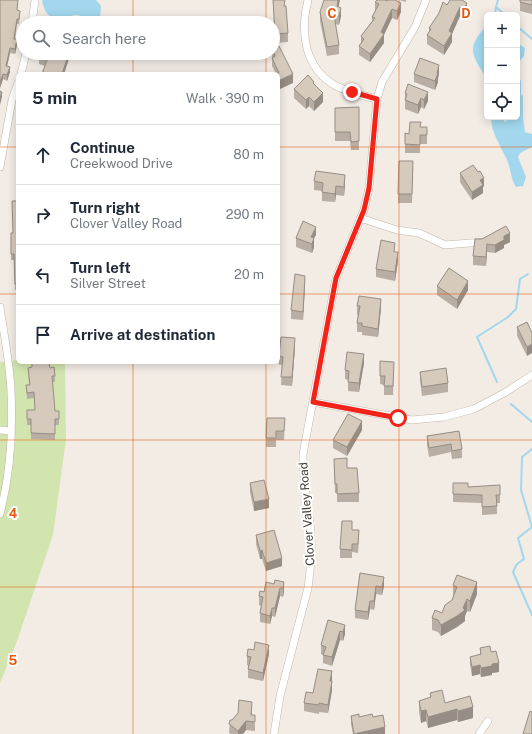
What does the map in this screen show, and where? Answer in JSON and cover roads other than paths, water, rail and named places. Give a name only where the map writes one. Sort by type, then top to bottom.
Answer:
[{"type":"street","points":[[33,16],[35,0]]},
{"type":"street","points":[[308,0],[303,30],[305,44],[310,58],[321,73],[336,85],[377,99]]},
{"type":"street","name":"Clover Valley Road","points":[[274,734],[280,696],[308,588],[311,570],[310,525],[303,474],[303,454],[336,278],[360,218],[370,182],[377,99],[382,82],[415,27],[426,0]]},
{"type":"street","points":[[21,72],[24,60]]},
{"type":"street","points":[[0,167],[12,100],[16,89]]},
{"type":"street","points":[[360,218],[397,230],[419,233],[445,245],[482,242],[491,237]]},
{"type":"street","points":[[0,308],[5,335],[11,392],[9,465],[0,514]]},
{"type":"street","points":[[313,402],[412,420],[444,417],[474,409],[506,392],[532,374]]},
{"type":"street","points":[[0,430],[10,431]]},
{"type":"street","points":[[479,734],[488,721]]},
{"type":"water","points":[[42,0],[96,0],[101,6],[100,16],[49,16]]},
{"type":"water","points":[[484,28],[484,75],[473,52],[475,40]]},
{"type":"water","points":[[520,45],[525,48],[524,56],[520,61]]},
{"type":"water","points":[[520,80],[521,94],[523,96],[525,132],[532,134],[532,147],[520,153],[518,157],[526,177],[523,186],[516,187],[507,160],[494,134],[491,123],[491,120],[504,120],[505,123],[506,120],[520,120]]},
{"type":"waterway","points":[[498,0],[496,7],[502,12]]},
{"type":"waterway","points":[[495,12],[496,7]]},
{"type":"waterway","points":[[520,29],[532,39]]},
{"type":"waterway","points":[[497,382],[477,337],[508,317],[516,309],[520,279],[528,274]]},
{"type":"waterway","points":[[511,404],[532,422]]},
{"type":"waterway","points":[[532,449],[522,457],[521,490],[532,527],[518,538],[524,559],[517,564],[513,572],[532,615]]}]
